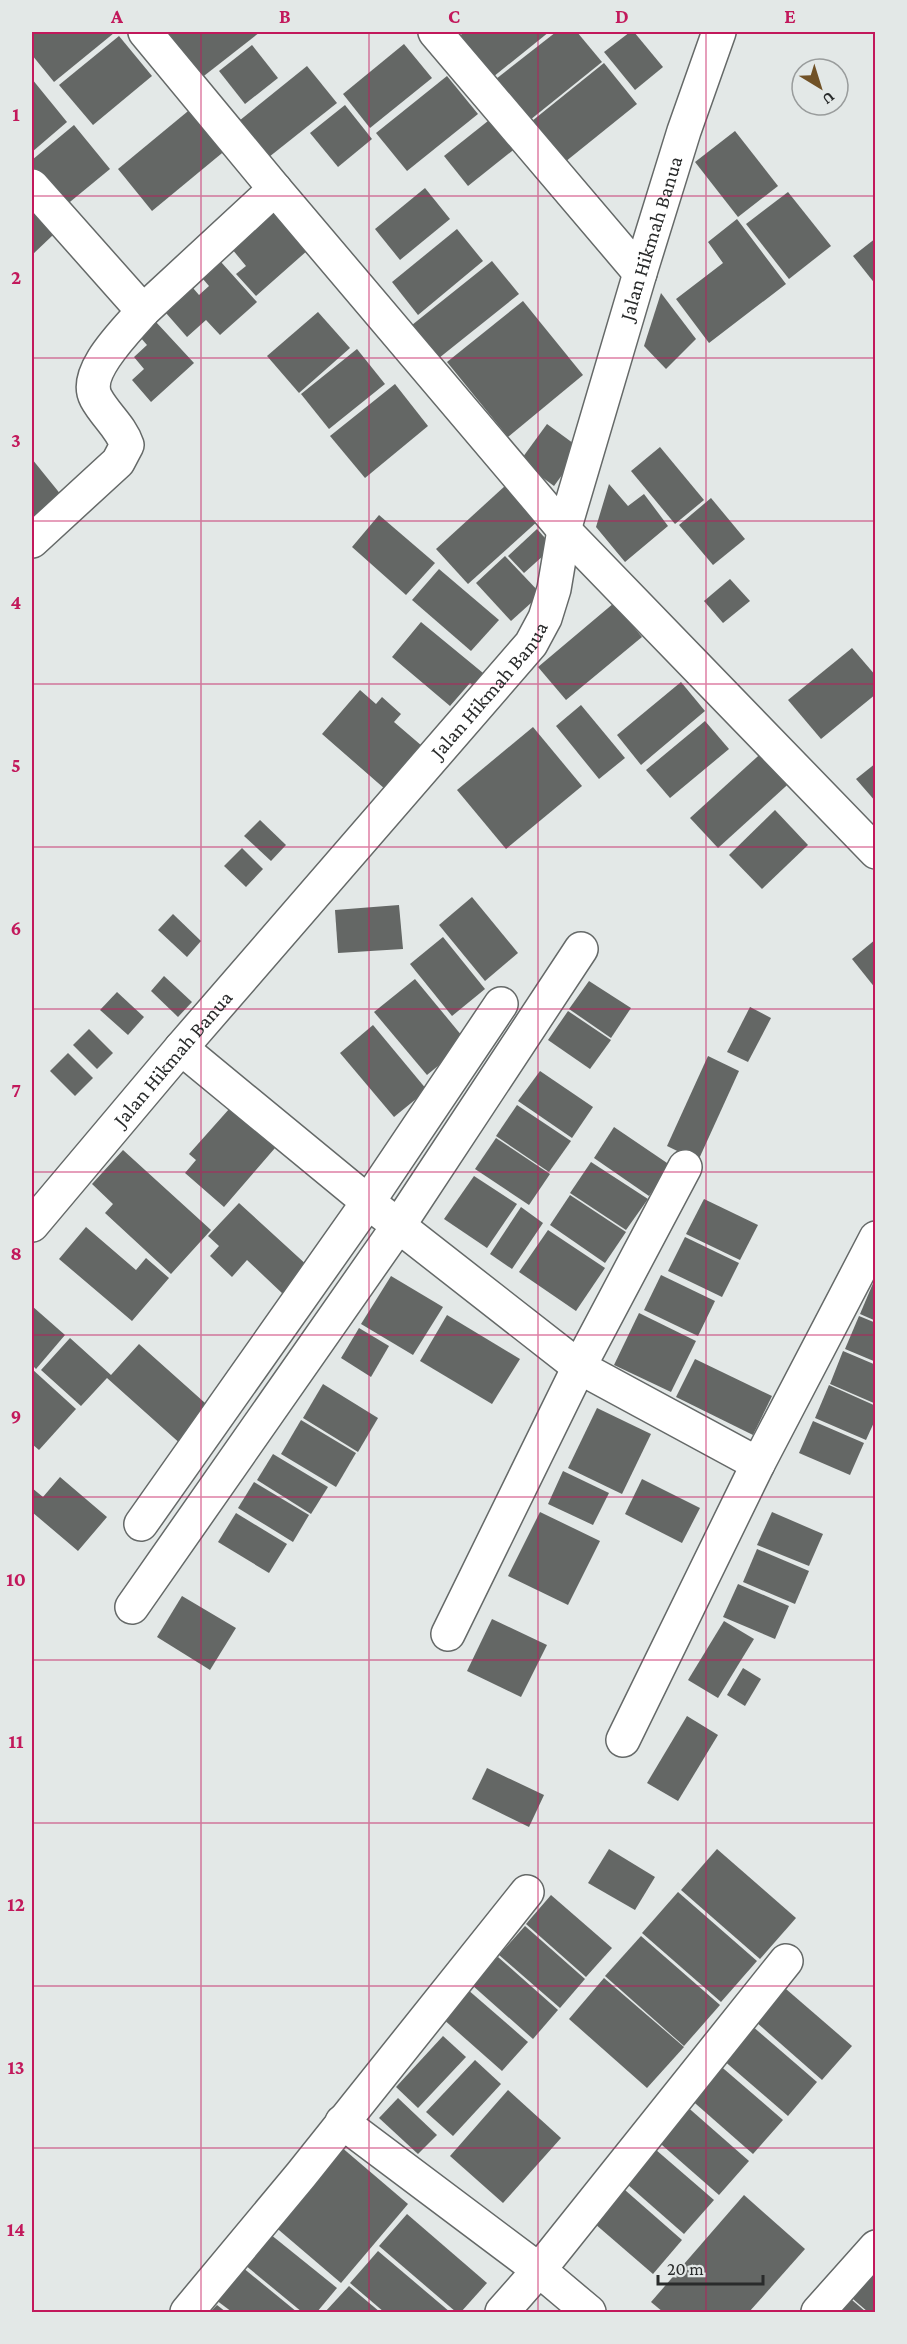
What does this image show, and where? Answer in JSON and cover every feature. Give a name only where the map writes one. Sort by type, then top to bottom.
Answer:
[{"type":"street","points":[[145,32],[274,189],[564,530],[876,852]]},
{"type":"street","points":[[435,32],[640,273]]},
{"type":"street","name":"Jalan Hikmah Banua","points":[[32,1225],[181,1048],[531,644],[545,618],[554,589],[564,530],[640,273],[684,131],[719,32]]},
{"type":"street","points":[[32,186],[143,311]]},
{"type":"street","points":[[32,541],[118,462],[127,445],[124,436],[95,396],[93,383],[101,362],[143,311],[274,189]]},
{"type":"street","points":[[132,1607],[399,1225],[581,949]]},
{"type":"street","points":[[141,1524],[368,1202],[501,1004]]},
{"type":"street","points":[[181,1048],[368,1202],[579,1367],[758,1464]]},
{"type":"street","points":[[448,1634],[579,1367],[685,1167]]},
{"type":"street","points":[[623,1740],[758,1464],[876,1238]]},
{"type":"street","points":[[187,2313],[527,1892]]},
{"type":"street","points":[[502,2313],[786,1961]]},
{"type":"street","points":[[342,2122],[539,2270],[589,2313]]},
{"type":"street","points":[[818,2313],[876,2247]]},
{"type":"building","points":[[35,32],[114,33],[54,82],[32,55],[32,34]]},
{"type":"building","points":[[170,32],[260,32],[200,79],[165,35]]},
{"type":"building","points":[[465,32],[549,32],[493,77],[459,36]]},
{"type":"building","points":[[556,32],[577,32],[602,62],[530,120],[496,79]]},
{"type":"building","points":[[630,32],[634,32],[663,67],[635,90],[604,52]]},
{"type":"building","points":[[119,36],[152,76],[93,125],[59,85]]},
{"type":"building","points":[[404,44],[432,78],[370,128],[343,94]]},
{"type":"building","points":[[252,45],[278,78],[245,104],[219,71]]},
{"type":"building","points":[[604,63],[637,104],[565,162],[532,121]]},
{"type":"building","points":[[307,66],[337,103],[269,157],[239,121]]},
{"type":"building","points":[[447,76],[478,114],[407,171],[376,133]]},
{"type":"building","points":[[32,79],[67,122],[32,152]]},
{"type":"building","points":[[345,105],[372,139],[338,167],[310,133]]},
{"type":"building","points":[[193,107],[227,149],[152,211],[118,169]]},
{"type":"building","points":[[493,117],[517,147],[468,186],[444,156]]},
{"type":"building","points":[[74,125],[110,169],[65,206],[32,166],[32,160]]},
{"type":"building","points":[[735,131],[778,186],[738,217],[695,162]]},
{"type":"building","points":[[425,188],[450,219],[400,260],[375,229]]},
{"type":"building","points":[[788,192],[831,246],[789,279],[746,224]]},
{"type":"building","points":[[32,211],[53,235],[32,255]]},
{"type":"building","points":[[274,212],[308,250],[256,296],[236,274],[246,266],[232,249]]},
{"type":"building","points":[[737,219],[786,284],[709,343],[676,299],[723,263],[708,242]]},
{"type":"building","points":[[457,229],[483,261],[418,315],[392,282]]},
{"type":"building","points":[[876,238],[876,285],[853,256]]},
{"type":"building","points":[[492,261],[519,294],[439,358],[412,325]]},
{"type":"building","points":[[221,262],[257,302],[220,335],[206,320],[187,337],[166,313],[193,288],[199,295],[209,286],[203,279]]},
{"type":"building","points":[[661,293],[696,339],[666,369],[644,346]]},
{"type":"building","points":[[523,301],[583,375],[508,437],[447,362]]},
{"type":"building","points":[[318,312],[350,348],[299,393],[267,356]]},
{"type":"building","points":[[156,322],[194,363],[151,402],[132,380],[144,369],[134,357],[147,345],[140,337]]},
{"type":"building","points":[[357,349],[385,384],[329,429],[301,394]]},
{"type":"building","points":[[395,384],[428,426],[365,478],[330,436]]},
{"type":"building","points":[[547,424],[581,449],[554,486],[520,461]]},
{"type":"building","points":[[660,447],[704,500],[675,524],[631,471]]},
{"type":"building","points":[[32,459],[66,501],[32,528]]},
{"type":"building","points":[[609,484],[628,506],[644,494],[668,526],[625,562],[596,527]]},
{"type":"building","points":[[506,485],[539,520],[468,584],[436,549]]},
{"type":"building","points":[[711,498],[745,539],[713,565],[679,525]]},
{"type":"building","points":[[379,515],[435,563],[406,595],[352,547]]},
{"type":"building","points":[[537,529],[553,547],[524,573],[508,556]]},
{"type":"building","points":[[505,556],[541,594],[511,621],[476,583]]},
{"type":"building","points":[[439,569],[499,620],[471,651],[412,600]]},
{"type":"building","points":[[730,579],[750,601],[723,623],[704,601]]},
{"type":"building","points":[[614,603],[642,637],[566,700],[538,667]]},
{"type":"building","points":[[421,622],[494,682],[483,694],[470,683],[450,706],[392,657]]},
{"type":"building","points":[[852,648],[876,676],[876,694],[821,739],[788,700]]},
{"type":"building","points":[[681,682],[705,711],[641,765],[617,735]]},
{"type":"building","points":[[360,690],[376,704],[382,697],[401,714],[394,722],[422,746],[393,796],[322,734]]},
{"type":"building","points":[[581,705],[625,758],[599,779],[556,726]]},
{"type":"building","points":[[705,721],[729,749],[670,798],[646,770]]},
{"type":"building","points":[[533,727],[582,786],[506,849],[457,790]]},
{"type":"building","points":[[768,747],[796,777],[718,848],[690,818]]},
{"type":"building","points":[[876,763],[876,802],[856,779]]},
{"type":"building","points":[[775,810],[808,845],[762,889],[729,855]]},
{"type":"building","points":[[260,820],[286,845],[271,861],[244,836]]},
{"type":"building","points":[[242,848],[263,869],[246,887],[224,866]]},
{"type":"building","points":[[472,897],[518,953],[485,981],[439,925]]},
{"type":"building","points":[[399,905],[403,949],[338,953],[335,910]]},
{"type":"building","points":[[173,914],[201,941],[187,957],[158,930]]},
{"type":"building","points":[[443,937],[485,989],[452,1016],[410,964]]},
{"type":"building","points":[[876,939],[876,989],[852,959]]},
{"type":"building","points":[[164,976],[192,1002],[178,1017],[151,991]]},
{"type":"building","points":[[415,979],[467,1042],[427,1075],[374,1012]]},
{"type":"building","points":[[589,981],[631,1008],[611,1038],[569,1009]]},
{"type":"building","points":[[117,992],[144,1017],[128,1035],[100,1010]]},
{"type":"building","points":[[750,1007],[771,1018],[748,1062],[727,1052]]},
{"type":"building","points":[[568,1011],[611,1040],[590,1069],[548,1040]]},
{"type":"building","points":[[373,1025],[427,1090],[394,1117],[340,1053]]},
{"type":"building","points":[[89,1029],[113,1053],[97,1069],[73,1045]]},
{"type":"building","points":[[68,1053],[93,1078],[75,1096],[50,1071]]},
{"type":"building","points":[[708,1056],[739,1071],[698,1161],[667,1146]]},
{"type":"building","points":[[540,1071],[593,1107],[572,1138],[518,1101]]},
{"type":"building","points":[[517,1105],[571,1141],[549,1172],[496,1136]]},
{"type":"building","points":[[230,1108],[275,1148],[224,1207],[185,1173],[196,1160],[189,1154]]},
{"type":"building","points":[[614,1127],[670,1165],[649,1196],[594,1158]]},
{"type":"building","points":[[496,1138],[550,1174],[529,1205],[475,1169]]},
{"type":"building","points":[[123,1150],[211,1230],[171,1274],[105,1213],[113,1204],[92,1184]]},
{"type":"building","points":[[591,1162],[648,1199],[626,1230],[570,1193]]},
{"type":"building","points":[[474,1176],[517,1204],[487,1248],[444,1219]]},
{"type":"building","points":[[570,1195],[626,1232],[605,1263],[550,1225]]},
{"type":"building","points":[[704,1199],[758,1225],[740,1260],[686,1234]]},
{"type":"building","points":[[239,1203],[309,1267],[283,1294],[247,1260],[232,1277],[210,1256],[219,1246],[208,1236]]},
{"type":"building","points":[[521,1207],[543,1223],[512,1269],[490,1254]]},
{"type":"building","points":[[86,1227],[136,1270],[146,1258],[169,1278],[132,1321],[59,1259]]},
{"type":"building","points":[[548,1230],[605,1268],[576,1311],[519,1272]]},
{"type":"building","points":[[685,1237],[739,1263],[722,1297],[668,1271]]},
{"type":"building","points":[[661,1275],[715,1301],[698,1336],[644,1310]]},
{"type":"building","points":[[391,1276],[443,1307],[413,1355],[361,1324]]},
{"type":"building","points":[[874,1281],[876,1282],[876,1321],[860,1314]]},
{"type":"building","points":[[32,1306],[65,1335],[36,1369],[32,1365]]},
{"type":"building","points":[[639,1313],[696,1341],[671,1392],[614,1365]]},
{"type":"building","points":[[447,1315],[520,1359],[492,1404],[420,1361]]},
{"type":"building","points":[[859,1316],[876,1323],[876,1362],[845,1349]]},
{"type":"building","points":[[359,1328],[389,1346],[371,1377],[341,1358]]},
{"type":"building","points":[[70,1338],[111,1375],[139,1344],[214,1411],[183,1446],[107,1378],[81,1406],[41,1370]]},
{"type":"building","points":[[843,1351],[876,1365],[876,1404],[830,1384]]},
{"type":"building","points":[[695,1359],[772,1396],[753,1435],[676,1397]]},
{"type":"building","points":[[32,1369],[76,1409],[39,1450],[32,1444]]},
{"type":"building","points":[[323,1384],[378,1418],[358,1452],[303,1418]]},
{"type":"building","points":[[829,1385],[876,1406],[876,1418],[866,1440],[815,1418]]},
{"type":"building","points":[[597,1408],[651,1434],[622,1494],[568,1468]]},
{"type":"building","points":[[301,1420],[356,1453],[336,1487],[281,1454]]},
{"type":"building","points":[[813,1421],[864,1443],[850,1475],[799,1453]]},
{"type":"building","points":[[273,1454],[328,1487],[311,1514],[257,1480]]},
{"type":"building","points":[[563,1471],[609,1493],[593,1525],[548,1504]]},
{"type":"building","points":[[60,1477],[107,1517],[78,1551],[32,1512],[32,1488],[43,1497]]},
{"type":"building","points":[[642,1479],[700,1508],[682,1543],[625,1514]]},
{"type":"building","points":[[254,1482],[309,1515],[293,1542],[238,1508]]},
{"type":"building","points":[[540,1512],[600,1541],[568,1605],[508,1576]]},
{"type":"building","points":[[772,1512],[823,1534],[809,1566],[757,1545]]},
{"type":"building","points":[[236,1513],[287,1544],[269,1573],[218,1542]]},
{"type":"building","points":[[757,1549],[809,1571],[795,1604],[743,1582]]},
{"type":"building","points":[[738,1584],[789,1606],[775,1639],[723,1617]]},
{"type":"building","points":[[182,1596],[236,1628],[210,1670],[157,1637]]},
{"type":"building","points":[[492,1619],[547,1645],[521,1697],[467,1671]]},
{"type":"building","points":[[724,1621],[754,1639],[718,1698],[688,1680]]},
{"type":"building","points":[[743,1668],[761,1679],[745,1706],[727,1695]]},
{"type":"building","points":[[687,1716],[718,1735],[678,1801],[647,1783]]},
{"type":"building","points":[[487,1768],[544,1795],[529,1827],[472,1799]]},
{"type":"building","points":[[609,1849],[655,1877],[635,1910],[588,1883]]},
{"type":"building","points":[[717,1849],[796,1918],[760,1959],[681,1890]]},
{"type":"building","points":[[678,1892],[757,1961],[721,2002],[642,1933]]},
{"type":"building","points":[[551,1895],[612,1948],[586,1977],[526,1924]]},
{"type":"building","points":[[525,1926],[585,1979],[560,2008],[499,1955]]},
{"type":"building","points":[[641,1936],[720,2005],[684,2046],[605,1976]]},
{"type":"building","points":[[498,1957],[558,2010],[533,2039],[472,1985]]},
{"type":"building","points":[[604,1978],[684,2047],[647,2088],[569,2019]]},
{"type":"building","points":[[467,1989],[528,2042],[502,2071],[442,2018]]},
{"type":"building","points":[[786,1989],[852,2046],[822,2080],[756,2022]]},
{"type":"building","points":[[751,2025],[817,2082],[788,2116],[722,2059]]},
{"type":"building","points":[[443,2036],[466,2057],[418,2108],[396,2087]]},
{"type":"building","points":[[475,2060],[501,2084],[453,2136],[426,2112]]},
{"type":"building","points":[[717,2063],[783,2120],[753,2154],[688,2097]]},
{"type":"building","points":[[508,2090],[561,2138],[503,2203],[450,2156]]},
{"type":"building","points":[[398,2098],[437,2135],[418,2154],[379,2118]]},
{"type":"building","points":[[684,2104],[749,2161],[719,2195],[654,2138]]},
{"type":"building","points":[[648,2143],[714,2200],[684,2234],[619,2177]]},
{"type":"building","points":[[340,2146],[408,2204],[341,2283],[273,2225]]},
{"type":"building","points":[[617,2183],[682,2240],[653,2274],[587,2217]]},
{"type":"building","points":[[744,2195],[805,2249],[749,2312],[663,2312],[651,2302]]},
{"type":"building","points":[[407,2214],[487,2283],[461,2312],[456,2312],[379,2246]]},
{"type":"building","points":[[270,2234],[337,2288],[317,2312],[302,2312],[245,2265]]},
{"type":"building","points":[[378,2251],[450,2312],[384,2312],[350,2283]]},
{"type":"building","points":[[876,2263],[876,2312],[868,2312],[846,2293]]},
{"type":"building","points":[[242,2267],[297,2312],[232,2312],[216,2300]]},
{"type":"building","points":[[349,2286],[380,2312],[325,2312]]},
{"type":"building","points":[[845,2294],[866,2312],[829,2312]]},
{"type":"building","points":[[217,2305],[226,2312],[210,2312]]}]
